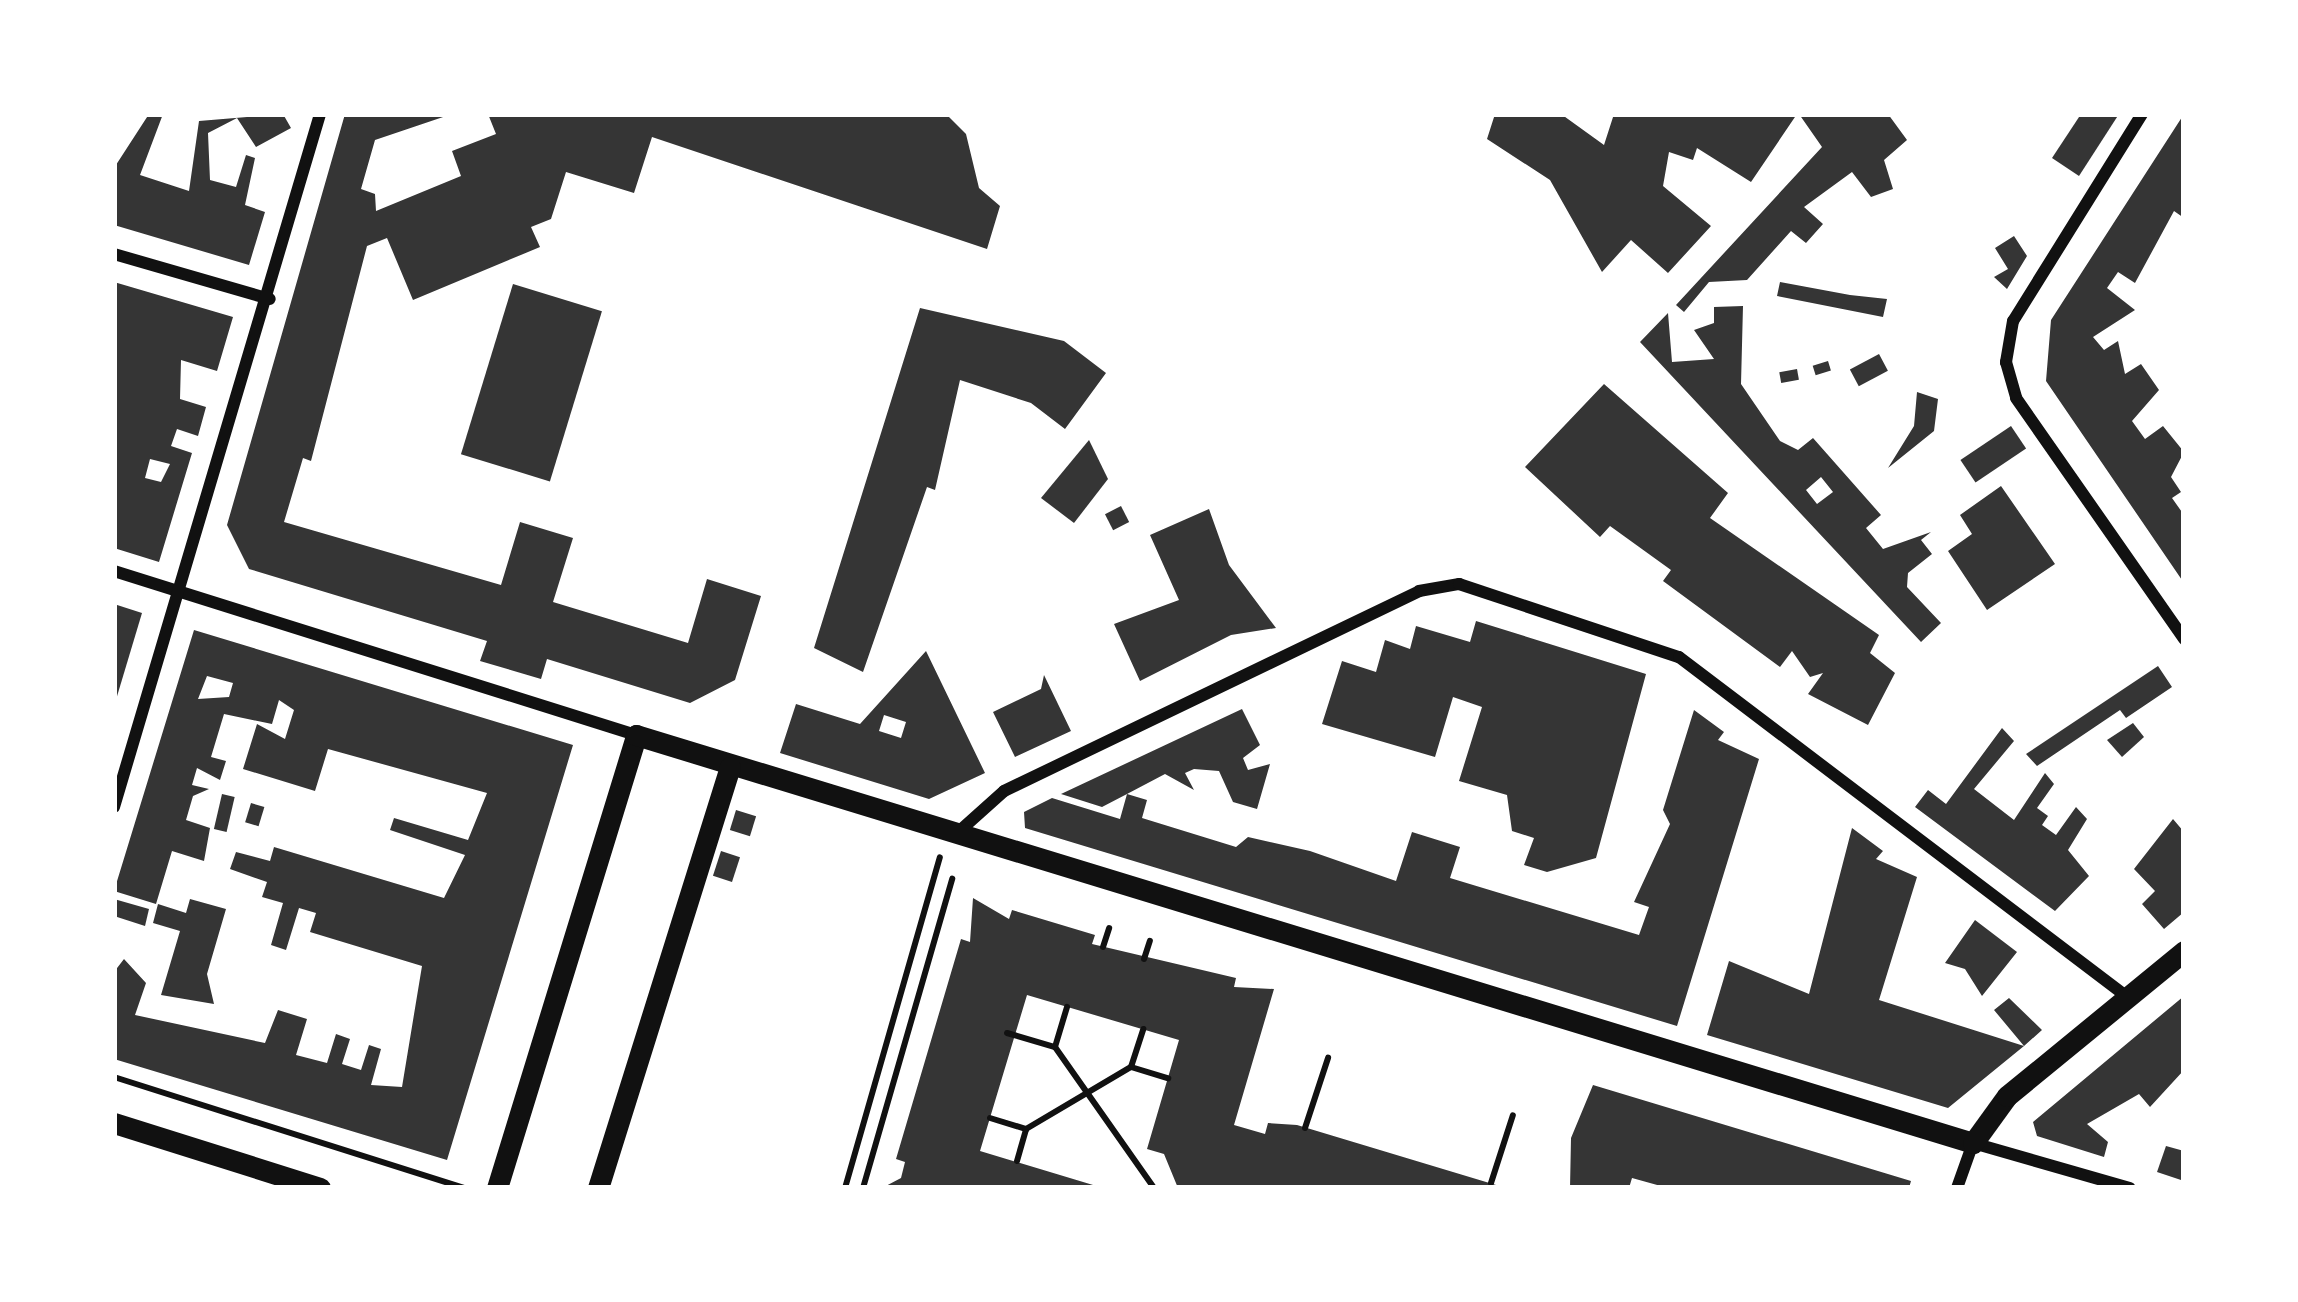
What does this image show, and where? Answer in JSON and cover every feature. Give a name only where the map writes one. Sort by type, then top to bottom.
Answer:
[{"type":"street","points":[[114,807],[270,299],[320,114]]},
{"type":"street","points":[[2142,114],[2014,321],[2006,362],[2016,398],[2184,639]]},
{"type":"street","points":[[114,254],[270,299]]},
{"type":"street","points":[[114,572],[730,767],[2129,1188]]},
{"type":"street","points":[[951,833],[1004,791],[1432,587],[1469,587],[1670,652],[2126,996]]},
{"type":"street","points":[[497,1188],[636,735]]},
{"type":"street","points":[[598,1188],[730,767]]},
{"type":"street","points":[[1957,1188],[1973,1144],[2007,1096],[2184,951]]},
{"type":"street","points":[[114,1123],[320,1188]]},
{"type":"path","points":[[845,1188],[951,833]]},
{"type":"path","points":[[862,1188],[952,879]]},
{"type":"path","points":[[1103,947],[1109,928]]},
{"type":"path","points":[[1144,959],[1150,941]]},
{"type":"path","points":[[1055,1047],[1067,1007]]},
{"type":"path","points":[[990,1118],[1026,1129],[1084,1098],[1131,1067],[1142,1029]]},
{"type":"path","points":[[1007,1033],[1055,1047],[1084,1098],[1154,1188]]},
{"type":"path","points":[[1305,1128],[1328,1058]]},
{"type":"path","points":[[1131,1067],[1168,1078]]},
{"type":"path","points":[[114,1077],[464,1188]]},
{"type":"path","points":[[1492,1183],[1513,1115]]},
{"type":"path","points":[[1017,1162],[1026,1129]]},
{"type":"building","points":[[149,114],[163,114],[140,175],[189,191],[199,121],[283,114],[291,128],[256,147],[237,118],[208,133],[210,180],[236,187],[246,155],[255,158],[245,205],[265,212],[249,265],[114,225],[114,168]]},
{"type":"building","points":[[345,114],[452,114],[375,140],[361,189],[375,194],[376,211],[461,176],[452,151],[496,134],[488,114],[946,114],[966,134],[979,188],[1000,206],[987,249],[652,137],[634,193],[566,172],[551,219],[531,227],[540,247],[413,300],[387,238],[367,246],[311,461],[303,458],[284,522],[501,585],[520,522],[573,538],[553,602],[688,643],[707,579],[761,596],[735,680],[690,703],[547,659],[541,679],[480,661],[487,641],[249,569],[227,525]]},
{"type":"building","points":[[1495,114],[1561,114],[1604,145],[1614,114],[1797,114],[1751,182],[1697,148],[1693,160],[1669,152],[1663,186],[1711,226],[1668,273],[1631,240],[1602,272],[1550,180],[1487,139]]},
{"type":"building","points":[[1799,114],[1888,114],[1907,140],[1884,160],[1893,189],[1871,197],[1852,172],[1804,207],[1823,224],[1806,243],[1791,231],[1747,280],[1709,282],[1684,312],[1676,305],[1822,147]]},
{"type":"building","points":[[2081,114],[2119,114],[2079,176],[2052,158]]},
{"type":"building","points":[[2184,114],[2184,218],[2174,211],[2135,283],[2118,272],[2107,288],[2135,310],[2093,337],[2104,350],[2118,341],[2125,374],[2141,364],[2159,390],[2132,421],[2145,439],[2163,426],[2184,452],[2171,477],[2181,492],[2172,498],[2184,515],[2184,583],[2046,381],[2051,320]]},
{"type":"building","points":[[2014,236],[2027,256],[2007,289],[1994,277],[2008,269],[1995,248]]},
{"type":"building","points":[[114,282],[233,317],[217,371],[181,360],[180,399],[206,407],[198,436],[177,429],[171,446],[192,453],[159,562],[114,548]],"holes":[[[150,459],[170,464],[161,482],[145,478]]]},
{"type":"building","points":[[1780,282],[1887,299],[1883,317],[1777,296]]},
{"type":"building","points":[[513,284],[602,311],[550,481],[461,454]]},
{"type":"building","points":[[1743,306],[1741,384],[1780,441],[1798,450],[1813,438],[1881,515],[1866,528],[1883,549],[1931,532],[1921,540],[1932,554],[1908,573],[1907,587],[1941,623],[1921,642],[1640,342],[1668,313],[1672,362],[1714,359],[1694,330],[1714,323],[1714,307]],"holes":[[[1821,477],[1833,492],[1817,504],[1806,490]]]},
{"type":"building","points":[[920,308],[1064,341],[1106,373],[1065,429],[1031,403],[960,380],[935,490],[927,487],[863,672],[814,648]]},
{"type":"building","points":[[1879,354],[1888,371],[1859,386],[1850,369]]},
{"type":"building","points":[[1828,361],[1831,371],[1816,375],[1813,366]]},
{"type":"building","points":[[1797,369],[1799,380],[1781,383],[1779,372]]},
{"type":"building","points":[[1604,384],[1728,493],[1710,518],[1879,635],[1870,653],[1895,673],[1868,725],[1808,694],[1823,673],[1810,677],[1792,651],[1780,667],[1663,581],[1671,570],[1610,526],[1600,537],[1525,467]]},
{"type":"building","points":[[1917,392],[1938,399],[1934,431],[1888,468],[1914,426]]},
{"type":"building","points":[[2011,426],[2026,448],[1976,482],[1960,460]]},
{"type":"building","points":[[1089,440],[1108,479],[1074,523],[1041,498]]},
{"type":"building","points":[[2001,486],[2055,564],[1987,610],[1948,551],[1972,534],[1960,515]]},
{"type":"building","points":[[1121,506],[1129,522],[1113,530],[1105,514]]},
{"type":"building","points":[[1209,509],[1229,565],[1276,628],[1231,635],[1140,681],[1114,624],[1179,600],[1150,535]]},
{"type":"building","points":[[114,604],[142,613],[115,703],[114,703]]},
{"type":"building","points":[[1476,621],[1646,674],[1596,858],[1547,872],[1524,865],[1534,838],[1512,831],[1507,795],[1459,781],[1482,707],[1453,697],[1435,757],[1322,724],[1342,661],[1376,672],[1385,640],[1410,649],[1416,626],[1470,642]]},
{"type":"building","points":[[194,630],[573,745],[447,1160],[114,1059],[114,972],[124,959],[146,983],[135,1015],[265,1043],[278,1010],[307,1019],[296,1055],[327,1063],[336,1034],[350,1039],[342,1064],[361,1070],[369,1045],[381,1049],[371,1085],[402,1087],[422,966],[310,932],[316,913],[299,908],[286,950],[271,945],[283,903],[262,897],[267,882],[230,869],[236,852],[270,861],[274,847],[444,898],[465,855],[390,830],[394,818],[468,840],[487,793],[328,749],[315,791],[243,769],[257,724],[285,739],[294,710],[279,700],[272,724],[224,714],[211,757],[226,761],[220,780],[197,768],[192,785],[209,789],[193,796],[186,820],[210,828],[204,861],[172,851],[156,904],[114,891]],"holes":[[[207,676],[233,683],[229,697],[198,699]]]},
{"type":"building","points":[[926,651],[985,773],[929,799],[780,753],[796,704],[860,724]],"holes":[[[884,715],[906,722],[901,738],[879,731]]]},
{"type":"building","points":[[2158,666],[2172,687],[2126,718],[2120,710],[2037,766],[2026,754]]},
{"type":"building","points":[[1044,675],[1071,731],[1015,757],[993,712],[1041,689]]},
{"type":"building","points":[[1242,709],[1260,745],[1243,758],[1248,770],[1270,764],[1257,809],[1233,802],[1219,771],[1194,769],[1185,773],[1194,790],[1165,774],[1102,807],[1061,794]]},
{"type":"building","points":[[1694,710],[1724,732],[1718,740],[1759,759],[1677,1026],[1025,828],[1024,812],[1052,798],[1120,819],[1127,794],[1147,800],[1142,818],[1236,847],[1248,837],[1310,851],[1396,881],[1412,832],[1460,847],[1450,878],[1639,935],[1649,907],[1634,902],[1670,824],[1663,810]]},
{"type":"building","points":[[2133,723],[2144,737],[2122,757],[2107,740]]},
{"type":"building","points":[[2002,728],[2014,741],[1974,789],[2014,820],[2045,773],[2054,784],[2037,808],[2048,816],[2042,825],[2056,835],[2076,807],[2087,819],[2068,850],[2089,876],[2055,911],[1915,807],[1928,790],[1946,804]]},
{"type":"building","points":[[222,794],[235,797],[227,832],[214,829]]},
{"type":"building","points":[[251,803],[264,807],[259,826],[245,822]]},
{"type":"building","points":[[736,810],[756,816],[750,836],[730,830]]},
{"type":"building","points":[[2173,819],[2184,832],[2184,912],[2164,929],[2142,904],[2155,891],[2134,869]]},
{"type":"building","points":[[1852,828],[1883,851],[1876,859],[1917,877],[1879,1000],[2024,1046],[1948,1108],[1707,1035],[1729,961],[1809,994]]},
{"type":"building","points":[[721,851],[740,857],[732,882],[713,876]]},
{"type":"building","points":[[973,898],[1009,919],[1012,910],[1095,935],[1092,944],[1236,978],[1234,987],[1274,989],[1234,1125],[1265,1134],[1268,1123],[1297,1125],[1506,1188],[1178,1188],[1164,1154],[1147,1149],[1179,1040],[1027,995],[980,1151],[1103,1188],[882,1188],[901,1178],[905,1162],[896,1159],[961,939],[970,942]]},
{"type":"building","points":[[114,899],[149,909],[145,926],[114,916]]},
{"type":"building","points":[[190,899],[226,909],[207,974],[214,1004],[161,995],[180,931],[153,923],[158,904],[186,913]]},
{"type":"building","points":[[1975,920],[2017,952],[1982,996],[1965,969],[1945,963]]},
{"type":"building","points":[[2184,996],[2184,1070],[2150,1107],[2139,1094],[2087,1124],[2108,1142],[2104,1157],[2037,1136],[2033,1122]]},
{"type":"building","points":[[2009,998],[2042,1030],[2024,1046],[1994,1010]]},
{"type":"building","points":[[1593,1085],[1911,1181],[1909,1188],[1668,1188],[1632,1178],[1629,1188],[1570,1188],[1571,1138]]},
{"type":"building","points":[[2166,1146],[2184,1151],[2184,1181],[2157,1172]]}]
